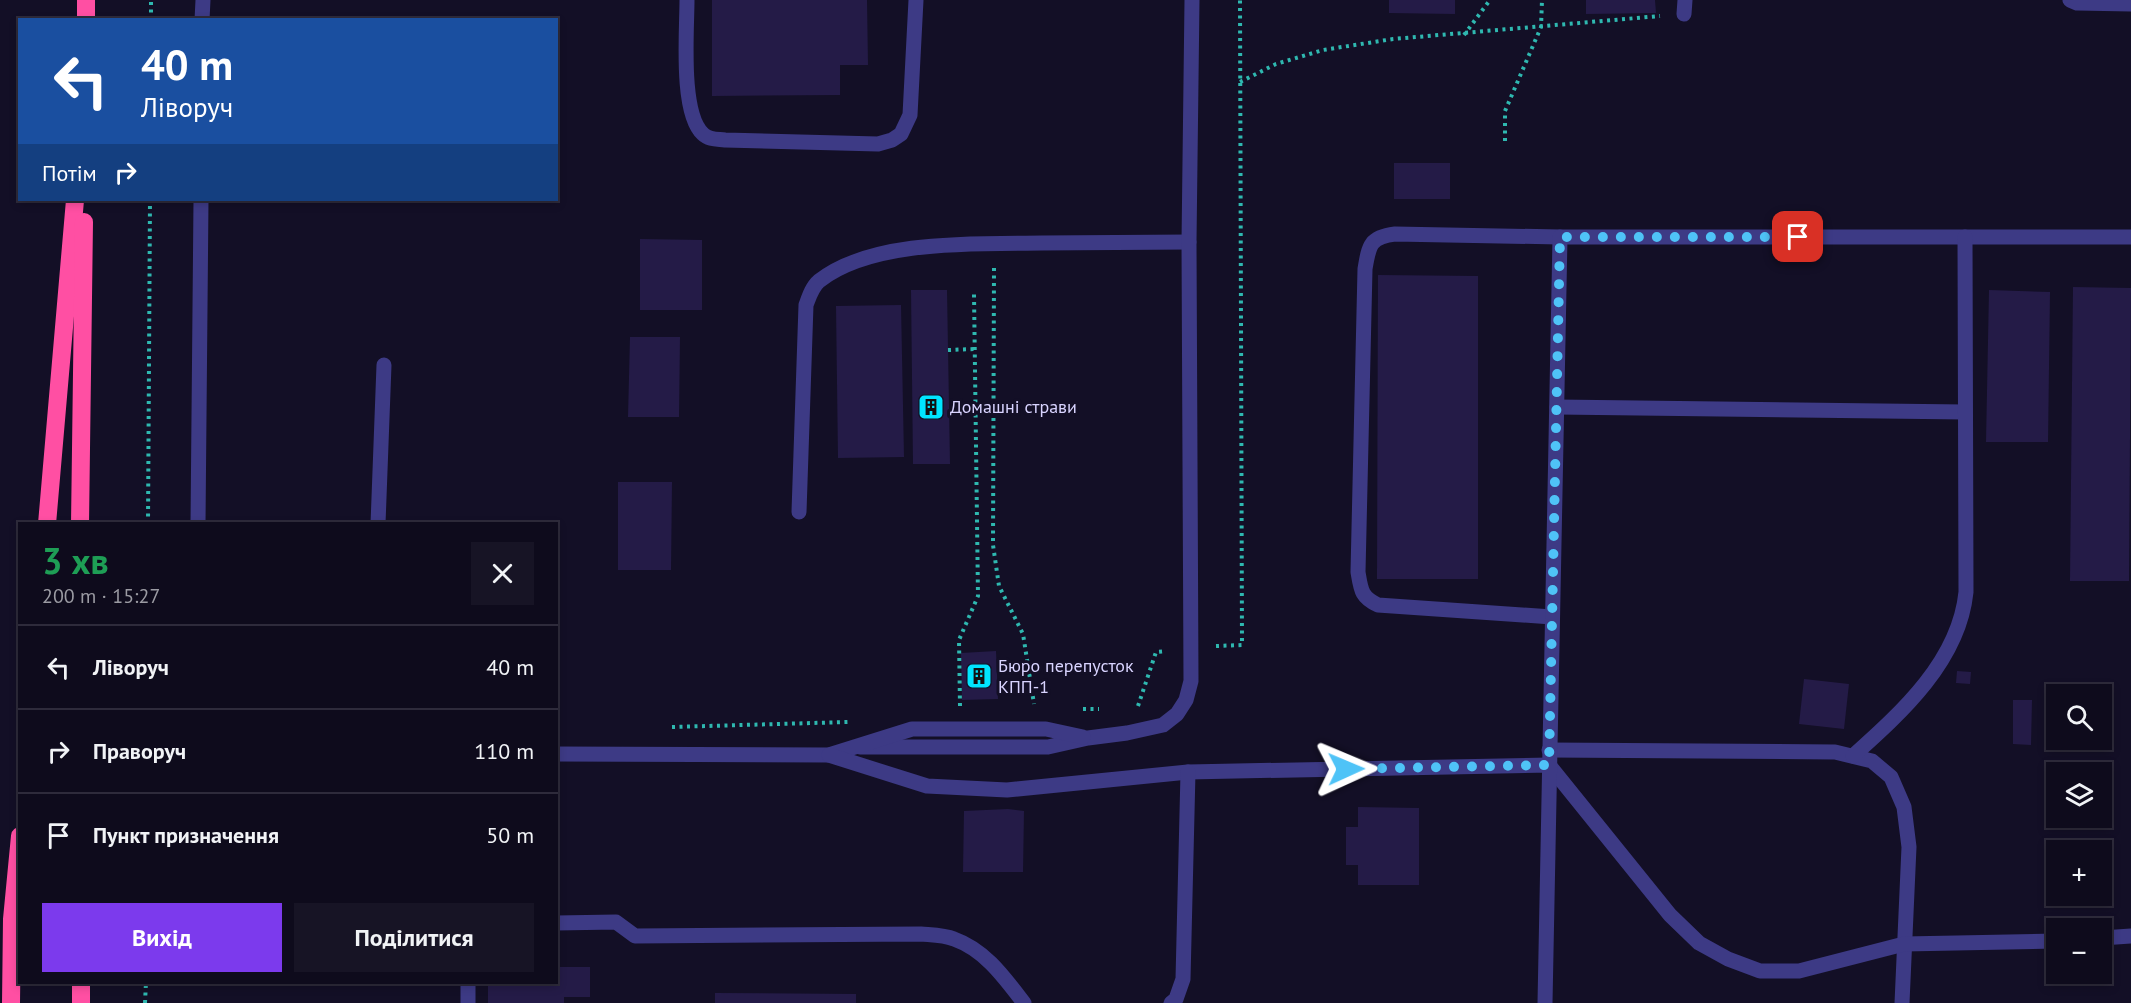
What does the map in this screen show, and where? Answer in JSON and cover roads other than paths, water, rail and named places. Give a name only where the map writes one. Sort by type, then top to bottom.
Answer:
[{"type":"highway","points":[[86,0],[86,18]]},
{"type":"highway","points":[[47,522],[75,201]]},
{"type":"highway","points":[[80,522],[84,201]]},
{"type":"highway","points":[[11,1003],[12,919],[18,857]]},
{"type":"highway","points":[[81,984],[81,1003]]},
{"type":"lane","points":[[202,0],[202,18]]},
{"type":"lane","points":[[687,0],[688,98],[694,120],[701,133],[710,139],[725,140],[878,144],[892,140],[901,134],[910,115],[916,0]]},
{"type":"lane","points":[[558,754],[829,755],[860,747],[1048,747],[1162,725],[1177,714],[1186,700],[1191,681],[1189,242],[1192,0]]},
{"type":"lane","points":[[2070,0],[2076,3],[2131,4]]},
{"type":"lane","points":[[198,522],[201,201]]},
{"type":"lane","points":[[1552,617],[1378,605],[1366,599],[1361,589],[1358,572],[1365,269],[1372,242],[1381,236],[1395,234],[1560,237],[2131,237]]},
{"type":"lane","points":[[1545,1003],[1560,237]]},
{"type":"lane","points":[[1853,756],[1890,723],[1940,664],[1964,613],[1966,592],[1965,237]]},
{"type":"lane","points":[[799,512],[806,305],[818,282],[843,267],[908,248],[955,244],[1189,242]]},
{"type":"lane","points":[[378,522],[384,365]]},
{"type":"lane","points":[[1557,407],[1965,412]]},
{"type":"lane","points":[[829,755],[927,786],[996,789],[1082,784],[1188,772],[1549,757],[1835,752],[1853,756],[1872,761],[1891,777],[1904,807],[1909,847],[1902,1003]]},
{"type":"lane","points":[[1549,757],[1670,915],[1699,943],[1728,959],[1760,971],[1799,971],[1904,944],[2046,941]]},
{"type":"lane","points":[[1174,1002],[1183,978],[1188,772]]},
{"type":"lane","points":[[558,923],[616,922],[635,936],[921,934],[952,938],[976,949],[994,966],[1024,1003]]},
{"type":"lane","points":[[2112,937],[2131,936]]},
{"type":"lane","points":[[468,984],[468,1003]]},
{"type":"place","name":"Домашні страви","points":[[931,407]]},
{"type":"place","name":"Бюро перепусток КПП-1","points":[[979,676]]}]
